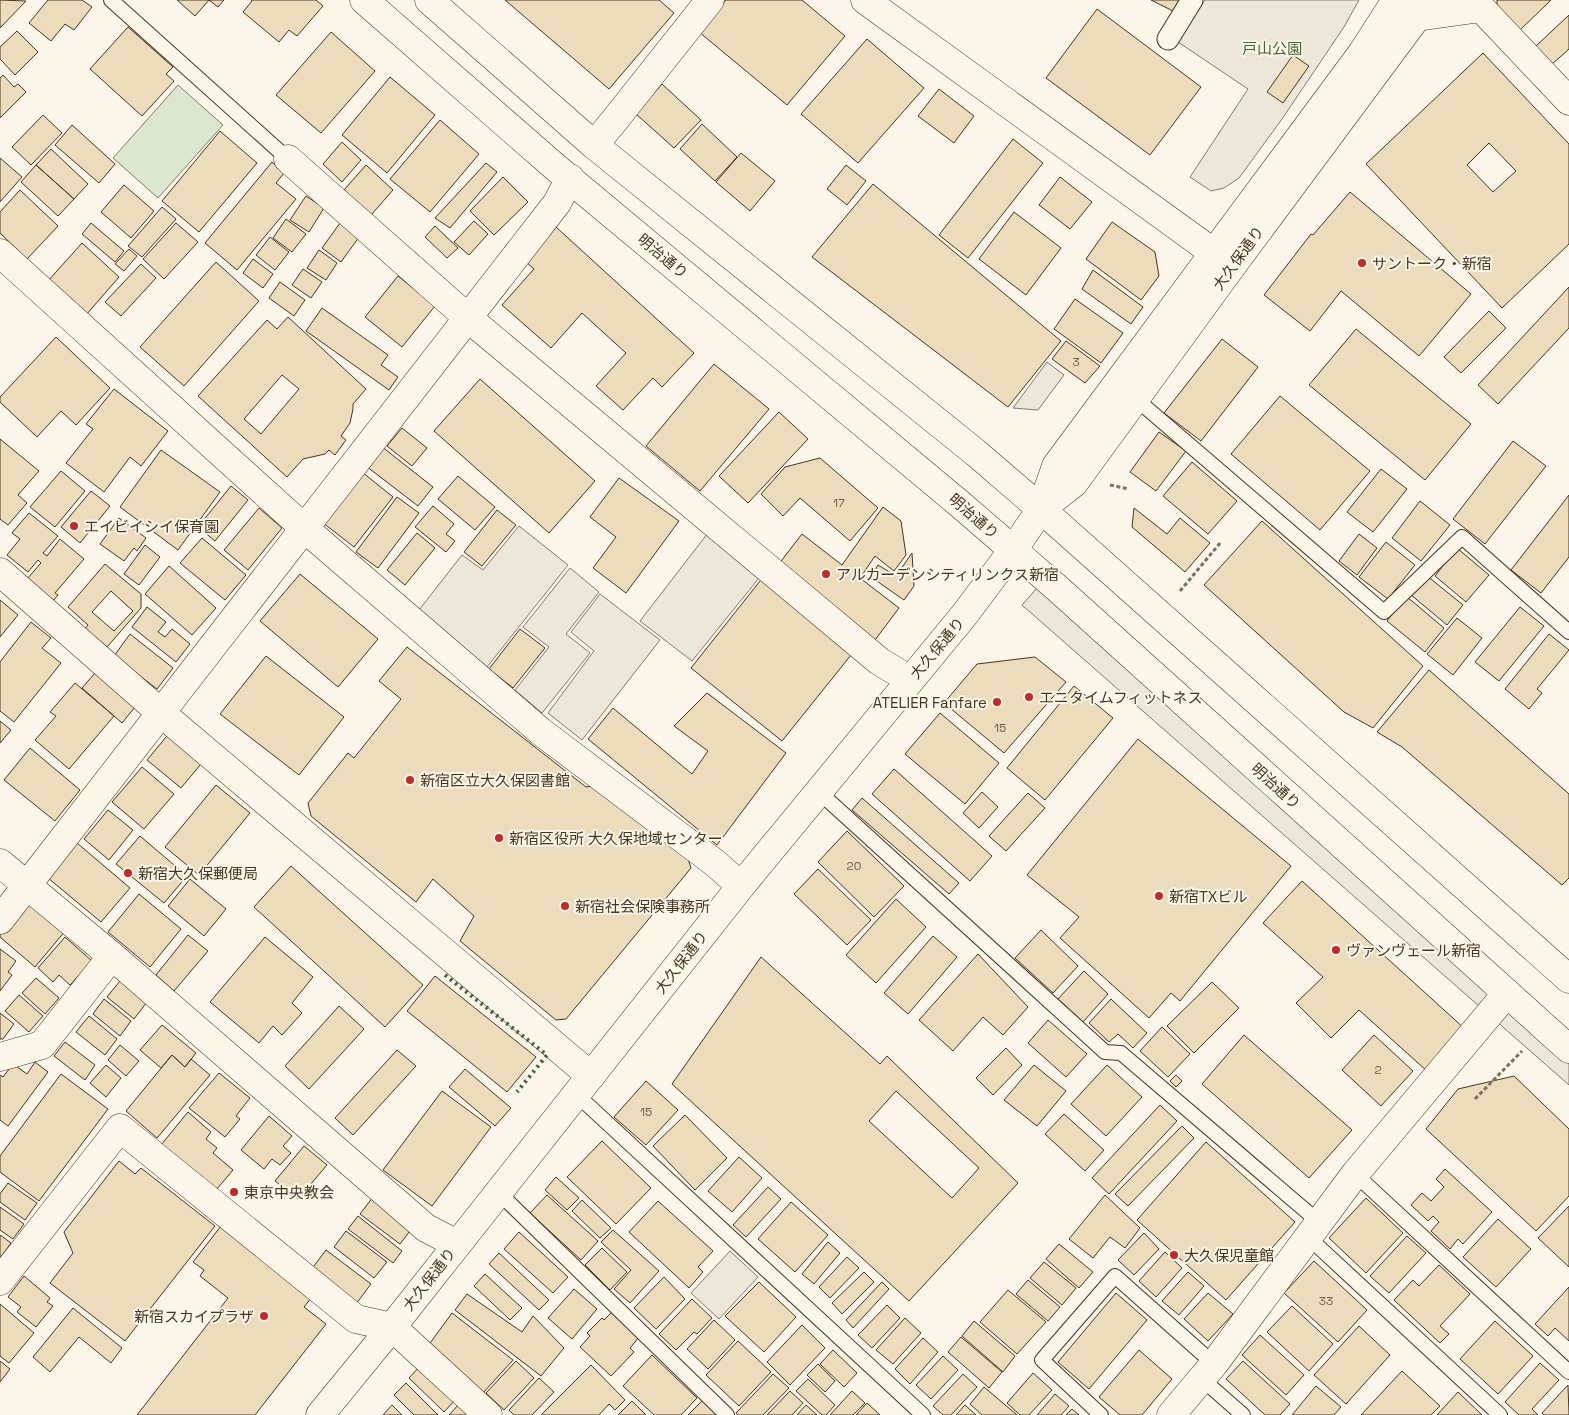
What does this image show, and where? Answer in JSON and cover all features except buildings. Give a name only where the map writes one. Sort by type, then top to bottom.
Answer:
[{"type":"street","name":"明治通り","points":[[364,0],[570,178],[1013,550],[1569,1049]]},
{"type":"street","points":[[429,0],[594,145],[976,453],[1569,979]]},
{"type":"street","points":[[594,145],[710,0]]},
{"type":"street","points":[[865,0],[1222,259]]},
{"type":"street","points":[[1168,39],[1192,0]]},
{"type":"street","name":"大久保通り","points":[[1041,509],[1074,483],[1136,398],[1222,259],[1396,0]]},
{"type":"street","points":[[1422,8],[1482,4],[1569,101]]},
{"type":"street","name":"大久保通り","points":[[320,1415],[392,1327],[741,886],[966,614],[1041,509],[1056,466],[1422,8]]},
{"type":"street","points":[[288,159],[468,318],[879,661],[910,680]]},
{"type":"street","points":[[0,920],[557,203],[570,178]]},
{"type":"street","points":[[0,253],[304,528],[540,731],[716,863],[741,886]]},
{"type":"street","points":[[0,572],[584,1085]]},
{"type":"street","points":[[0,863],[112,956],[426,1228],[456,1244]]},
{"type":"street","points":[[0,1057],[42,1045],[112,956]]},
{"type":"street","points":[[1171,1415],[1208,1371],[1355,1174],[1507,993]]},
{"type":"street","points":[[0,1281],[120,1128],[356,1319],[392,1327],[488,1415]]},
{"type":"lane","points":[[111,0],[288,159]]},
{"type":"lane","points":[[1136,398],[1384,612],[1462,537],[1569,632]]},
{"type":"lane","points":[[819,792],[1105,1052],[1121,1053],[1313,1230],[1500,1415]]},
{"type":"lane","points":[[584,1085],[923,1415]]},
{"type":"lane","points":[[1355,1174],[1569,1372]]},
{"type":"lane","points":[[499,1192],[727,1415]]},
{"type":"lane","points":[[1100,1415],[1042,1360],[1115,1276],[1208,1371],[1243,1415]]},
{"type":"path","points":[[1110,485],[1129,489]]},
{"type":"path","points":[[1180,591],[1221,542]]},
{"type":"path","points":[[1475,1099],[1522,1051]]},
{"type":"green space","points":[[178,85],[223,125],[158,198],[113,158]]},
{"type":"shaded area","name":"戸山公園","points":[[1205,0],[1359,0],[1344,27],[1282,119],[1239,178],[1224,188],[1211,191],[1190,177],[1248,89],[1178,42]]},
{"type":"shaded area","points":[[1047,362],[1064,375],[1038,410],[1013,408]]},
{"type":"shaded area","points":[[519,526],[568,565],[487,667],[419,610],[462,555],[483,570]]},
{"type":"shaded area","points":[[711,529],[763,573],[692,661],[640,621]]},
{"type":"shaded area","points":[[570,568],[599,592],[566,634],[590,653],[542,713],[515,690],[549,647],[523,627]]},
{"type":"shaded area","points":[[1037,588],[1569,1055],[1569,1085],[1022,605]]},
{"type":"shaded area","points":[[600,594],[660,640],[582,740],[548,713],[594,651],[571,632]]},
{"type":"shaded area","points":[[730,1251],[758,1277],[719,1319],[691,1293]]},
{"type":"hedge","points":[[445,975],[547,1055],[517,1092]]},
{"type":"place","name":"サントーク・新宿","points":[[1362,263]]},
{"type":"place","name":"エイビイシイ保育園","points":[[74,526]]},
{"type":"place","name":"アルカーデンシティリンクス新宿","points":[[826,574]]},
{"type":"place","name":"エニタイムフィットネス","points":[[1029,697]]},
{"type":"place","name":"ATELIER Fanfare","points":[[997,702]]},
{"type":"place","name":"新宿区立大久保図書館","points":[[410,780]]},
{"type":"place","name":"新宿区役所 大久保地域センター","points":[[499,838]]},
{"type":"place","name":"新宿大久保郵便局","points":[[128,873]]},
{"type":"place","name":"新宿TXビル","points":[[1159,896]]},
{"type":"place","name":"新宿社会保険事務所","points":[[565,906]]},
{"type":"place","name":"ヴァンヴェール新宿","points":[[1336,950]]},
{"type":"place","name":"東京中央教会","points":[[234,1192]]},
{"type":"place","name":"大久保児童館","points":[[1174,1255]]},
{"type":"place","name":"新宿スカイプラザ","points":[[264,1316]]}]
